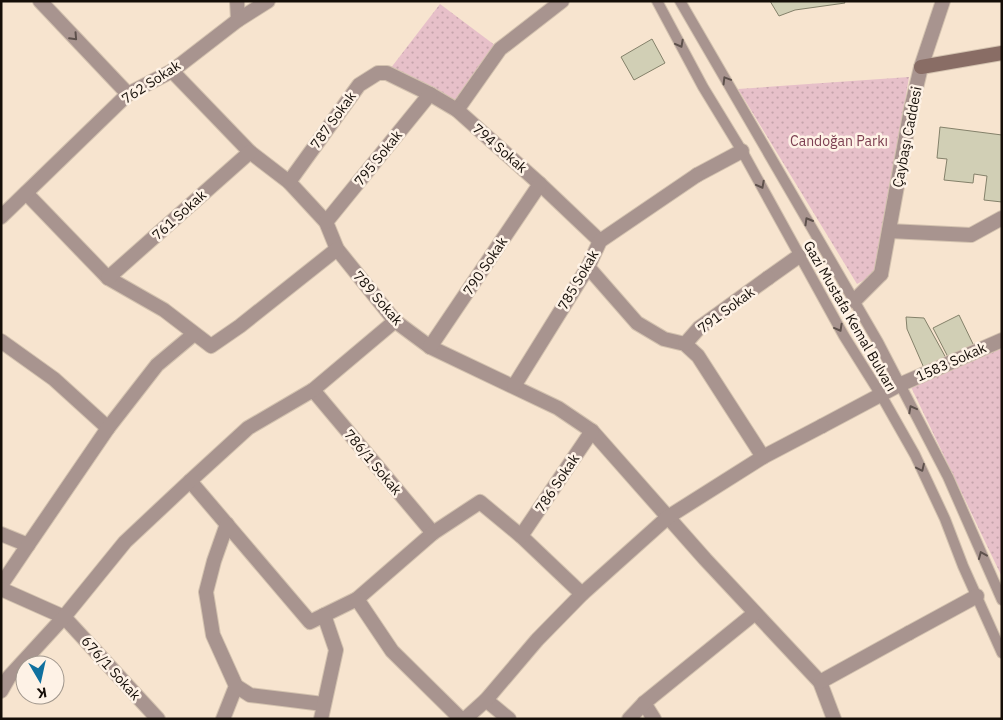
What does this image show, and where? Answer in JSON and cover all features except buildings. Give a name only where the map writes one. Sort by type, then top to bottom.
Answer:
[{"type":"main road","points":[[921,67],[1002,53]]},
{"type":"street","points":[[40,1],[128,94]]},
{"type":"street","points":[[237,1],[238,20]]},
{"type":"street","name":"762 Sokak","points":[[1,216],[128,94],[172,71],[238,20],[268,1]]},
{"type":"street","points":[[457,110],[500,49],[562,1]]},
{"type":"street","name":"Çaybaşı Caddesi","points":[[854,301],[881,274],[911,109],[921,67],[943,1]]},
{"type":"street","name":"789 Sokak","points":[[172,71],[250,152],[289,182],[326,222],[338,249],[394,321],[430,347],[558,408],[592,431],[755,613],[820,682]]},
{"type":"street","name":"787 Sokak","points":[[289,182],[359,85],[378,73],[387,73]]},
{"type":"street","name":"794 Sokak","points":[[387,73],[430,94],[457,110],[540,184],[600,241]]},
{"type":"street","name":"795 Sokak","points":[[326,222],[430,94]]},
{"type":"street","name":"785 Sokak","points":[[514,386],[588,267],[600,241],[697,176],[742,151]]},
{"type":"street","name":"761 Sokak","points":[[108,278],[250,152]]},
{"type":"street","name":"790 Sokak","points":[[430,347],[540,184]]},
{"type":"street","points":[[26,193],[108,278],[164,310],[211,346],[240,326],[338,249]]},
{"type":"street","points":[[889,231],[971,235],[1002,218]]},
{"type":"street","name":"791 Sokak","points":[[686,344],[699,328],[799,256]]},
{"type":"street","points":[[588,267],[637,323],[664,339],[686,344],[698,356],[763,457]]},
{"type":"street","points":[[1,691],[9,677],[64,617],[125,542],[248,428],[313,390],[394,321]]},
{"type":"street","points":[[1,585],[108,428],[157,365],[194,334]]},
{"type":"street","name":"1583 Sokak","points":[[463,719],[486,700],[537,640],[582,594],[668,517],[763,457],[899,385],[1002,340]]},
{"type":"street","points":[[1,341],[54,379],[108,428]]},
{"type":"street","name":"786/1 Sokak","points":[[313,390],[433,533]]},
{"type":"street","name":"786 Sokak","points":[[521,536],[592,431]]},
{"type":"street","points":[[190,481],[310,622],[357,599],[433,533],[480,502],[521,536],[582,594]]},
{"type":"street","points":[[227,524],[214,561],[206,592],[213,635],[236,686],[250,694],[323,704]]},
{"type":"street","points":[[1,534],[28,545]]},
{"type":"street","points":[[1,590],[64,617]]},
{"type":"street","points":[[828,717],[820,682],[977,596]]},
{"type":"street","points":[[357,599],[392,651],[463,719]]},
{"type":"street","points":[[629,719],[644,704],[755,613]]},
{"type":"street","points":[[321,719],[336,650],[324,615]]},
{"type":"street","name":"676/1 Sokak","points":[[64,617],[158,719]]},
{"type":"street","points":[[223,719],[236,686]]},
{"type":"street","points":[[486,700],[510,719]]},
{"type":"street","points":[[644,704],[654,719]]},
{"type":"lane","name":"Gazi Mustafa Kemal Bulvarı","points":[[657,1],[703,87],[742,151],[844,336],[916,455],[1002,653]]},
{"type":"lane","name":"Gazi Mustafa Kemal Bulvarı","points":[[680,1],[878,342],[948,477],[1002,600]]},
{"type":"green space","points":[[440,4],[500,49],[457,110],[387,73]]},
{"type":"green space","name":"Candoğan Parkı","points":[[909,77],[877,273],[857,284],[738,89]]},
{"type":"green space","points":[[1002,348],[1002,577],[911,387]]}]
